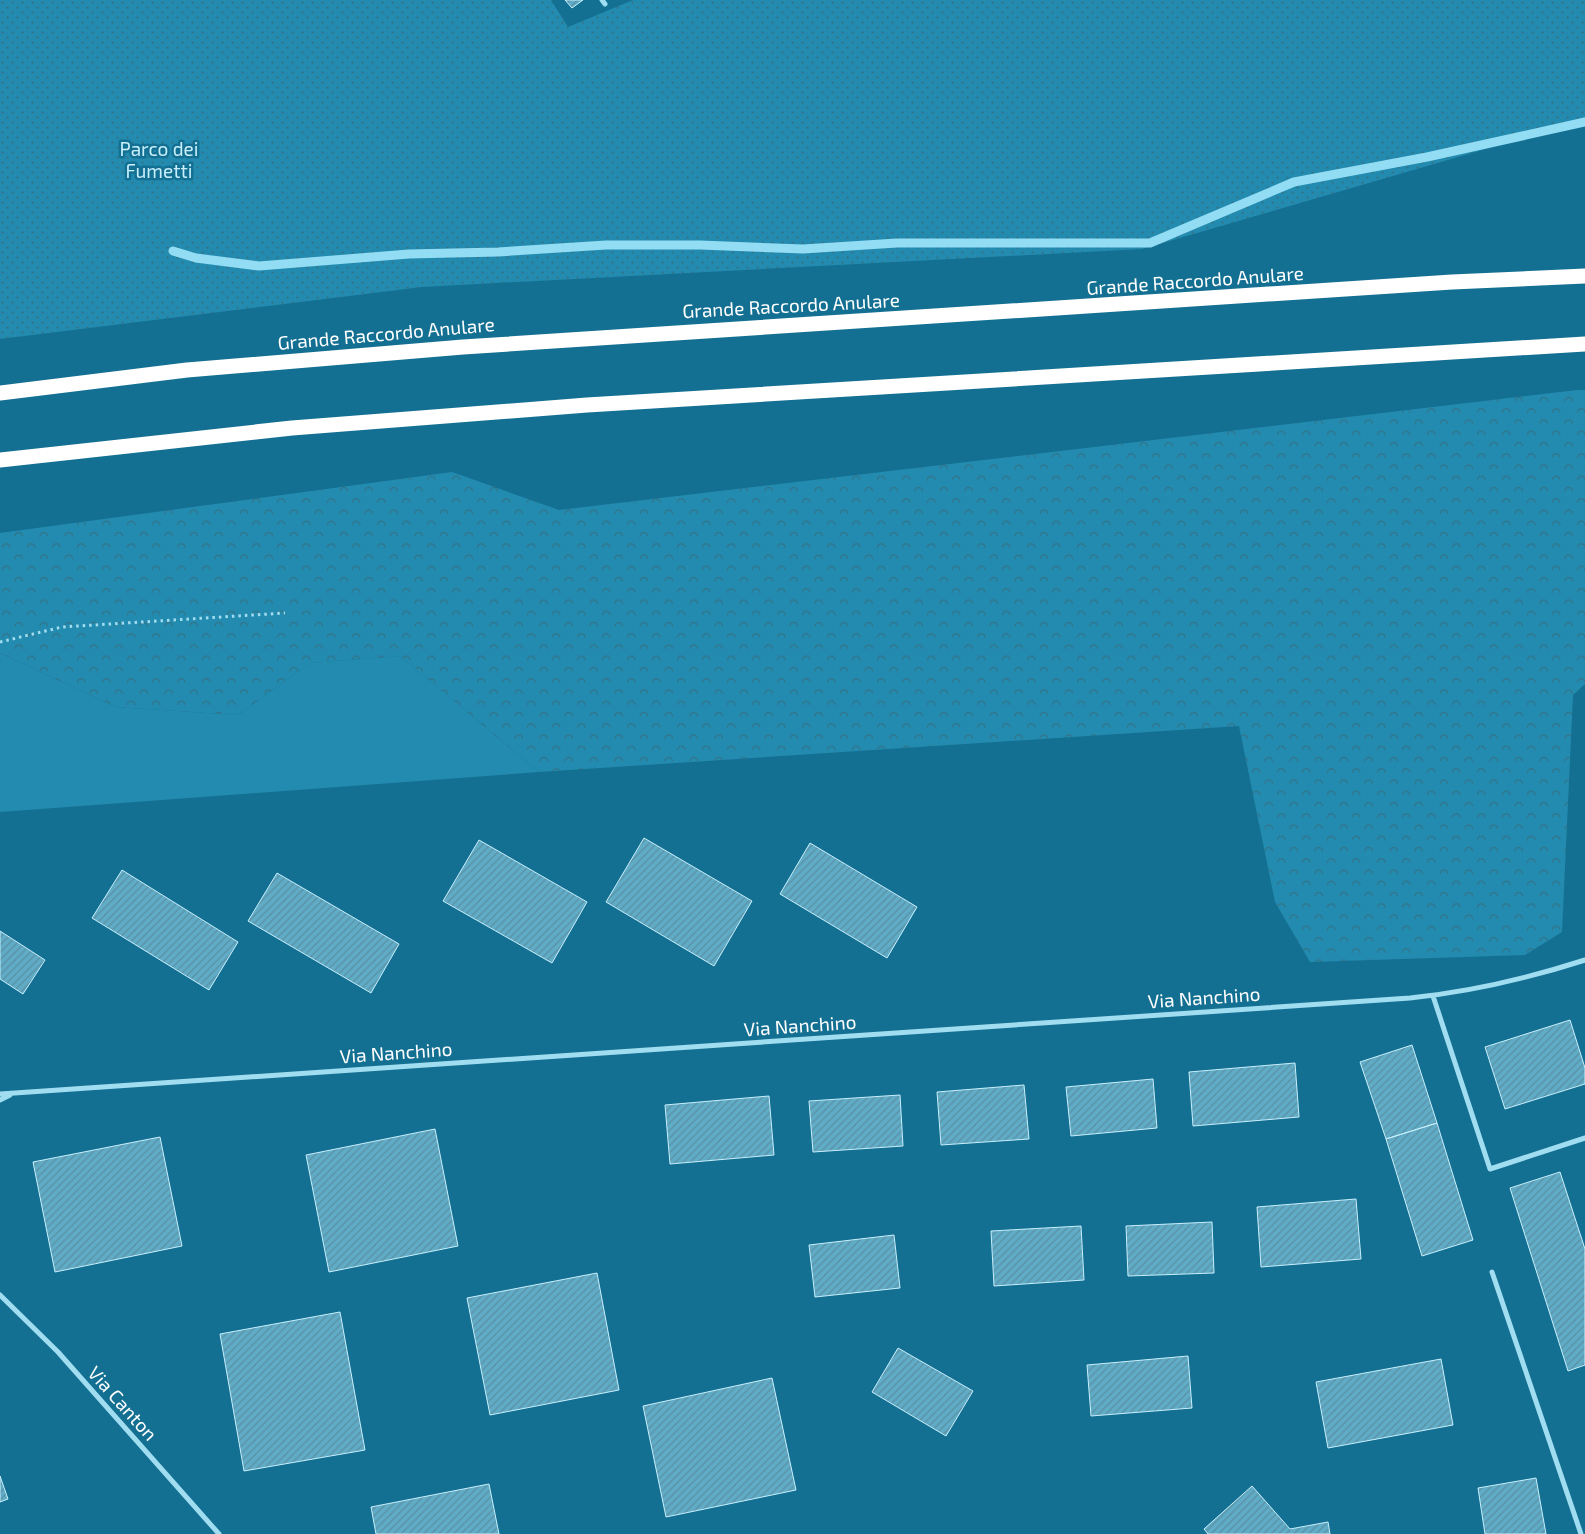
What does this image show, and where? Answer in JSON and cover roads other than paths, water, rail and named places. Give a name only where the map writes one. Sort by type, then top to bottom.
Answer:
[{"type":"highway","name":"Grande Raccordo Anulare","points":[[0,393],[187,370],[463,347],[1432,284],[1585,276]]},
{"type":"highway","points":[[0,460],[292,428],[587,405],[1585,344]]},
{"type":"street","name":"Via Nanchino","points":[[12,1093],[1433,996],[1534,975],[1585,960]]},
{"type":"street","points":[[1433,996],[1490,1169],[1585,1138]]},
{"type":"street","points":[[0,1094],[12,1093]]},
{"type":"street","points":[[0,1100],[12,1093]]},
{"type":"street","points":[[1492,1272],[1581,1534]]},
{"type":"street","name":"Via Canton","points":[[0,1295],[58,1352],[219,1534]]},
{"type":"waterway","points":[[173,251],[196,258],[259,266],[409,254],[498,252],[606,245],[700,245],[803,249],[897,243],[1150,243],[1294,182],[1427,157],[1585,122]]},
{"type":"park label","name":"Parco dei Fumetti","points":[[159,159]]}]
